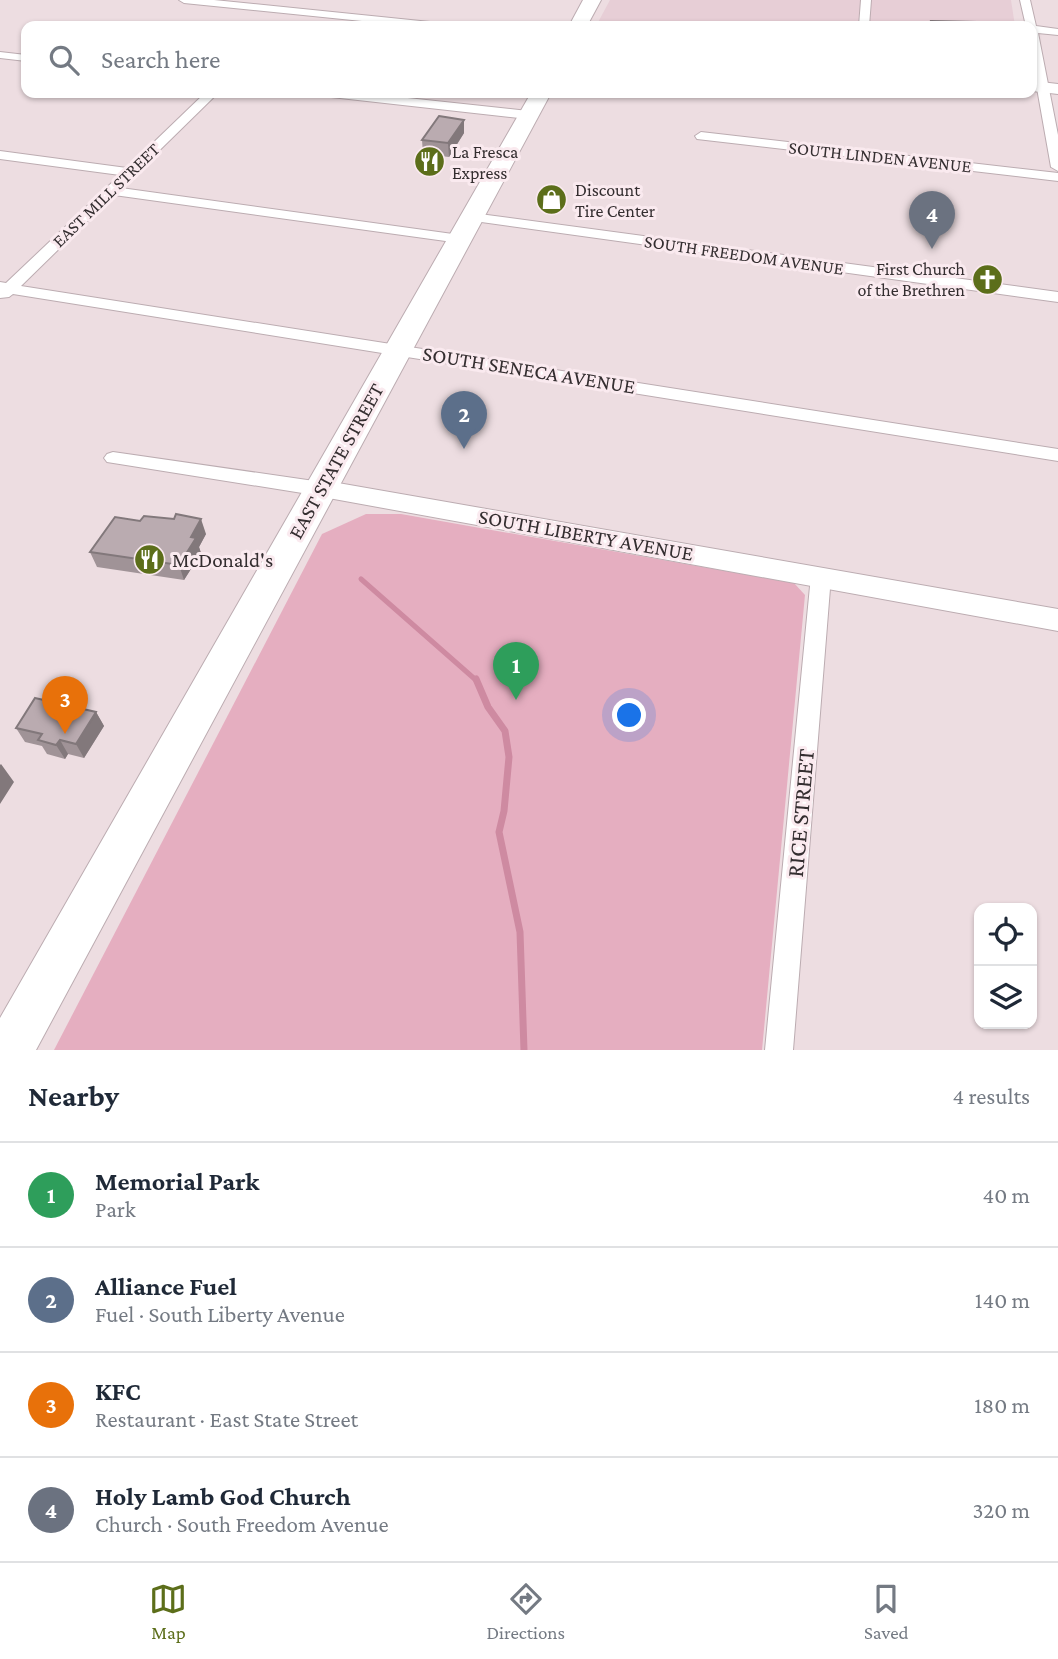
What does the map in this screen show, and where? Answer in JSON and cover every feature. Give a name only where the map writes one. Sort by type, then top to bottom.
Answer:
[{"type":"highway","points":[[581,21],[593,0]]},
{"type":"highway","name":"EAST STATE STREET","points":[[9,1050],[535,104]]},
{"type":"street","points":[[184,0],[392,21]]},
{"type":"street","points":[[286,21],[308,0]]},
{"type":"street","points":[[864,21],[866,0]]},
{"type":"street","points":[[1025,0],[1029,21]]},
{"type":"street","points":[[1037,30],[1058,32]]},
{"type":"street","points":[[0,55],[21,57]]},
{"type":"street","points":[[1037,56],[1058,167]]},
{"type":"street","name":"EAST MILL STREET","points":[[3,291],[207,98]]},
{"type":"street","points":[[424,98],[535,104]]},
{"type":"street","name":"SOUTH LINDEN AVENUE","points":[[701,136],[1058,177]]},
{"type":"street","points":[[0,155],[131,172]]},
{"type":"street","name":"SOUTH FREEDOM AVENUE","points":[[111,191],[466,228],[1058,297]]},
{"type":"street","name":"SOUTH SENECA AVENUE","points":[[3,291],[398,349],[1058,456]]},
{"type":"street","name":"SOUTH LIBERTY AVENUE","points":[[113,457],[321,489],[1058,620]]},
{"type":"street","name":"RICE STREET","points":[[779,1050],[821,576]]},
{"type":"shaded area","points":[[610,0],[1011,0],[1014,21],[599,21]]},
{"type":"shaded area","points":[[366,514],[401,514],[794,583],[805,595],[762,1050],[54,1050],[322,534]]},
{"type":"building","points":[[439,116],[464,120],[448,143],[422,140]]},
{"type":"building","points":[[176,514],[201,519],[191,537],[196,538],[179,565],[90,552],[115,517],[140,521],[144,516],[174,519]]},
{"type":"building","points":[[35,698],[96,712],[76,744],[60,740],[56,745],[38,740],[42,734],[16,728]]},
{"type":"waterway","points":[[361,579],[477,681]]},
{"type":"waterway","points":[[477,681],[488,707],[505,731],[509,757],[504,811],[499,832],[520,932],[524,1050]]},
{"type":"place","name":"La Fresca Express","points":[[429,162]]},
{"type":"place","name":"Discount Tire Center","points":[[552,200]]},
{"type":"place","name":"Holy Lamb God Church","points":[[932,249]]},
{"type":"place","name":"First Church of the Brethren","points":[[988,279]]},
{"type":"place","name":"Alliance Fuel","points":[[464,449]]},
{"type":"place","name":"McDonald's","points":[[149,560]]},
{"type":"place","name":"Memorial Park","points":[[516,700]]},
{"type":"place","name":"KFC","points":[[65,734]]}]
